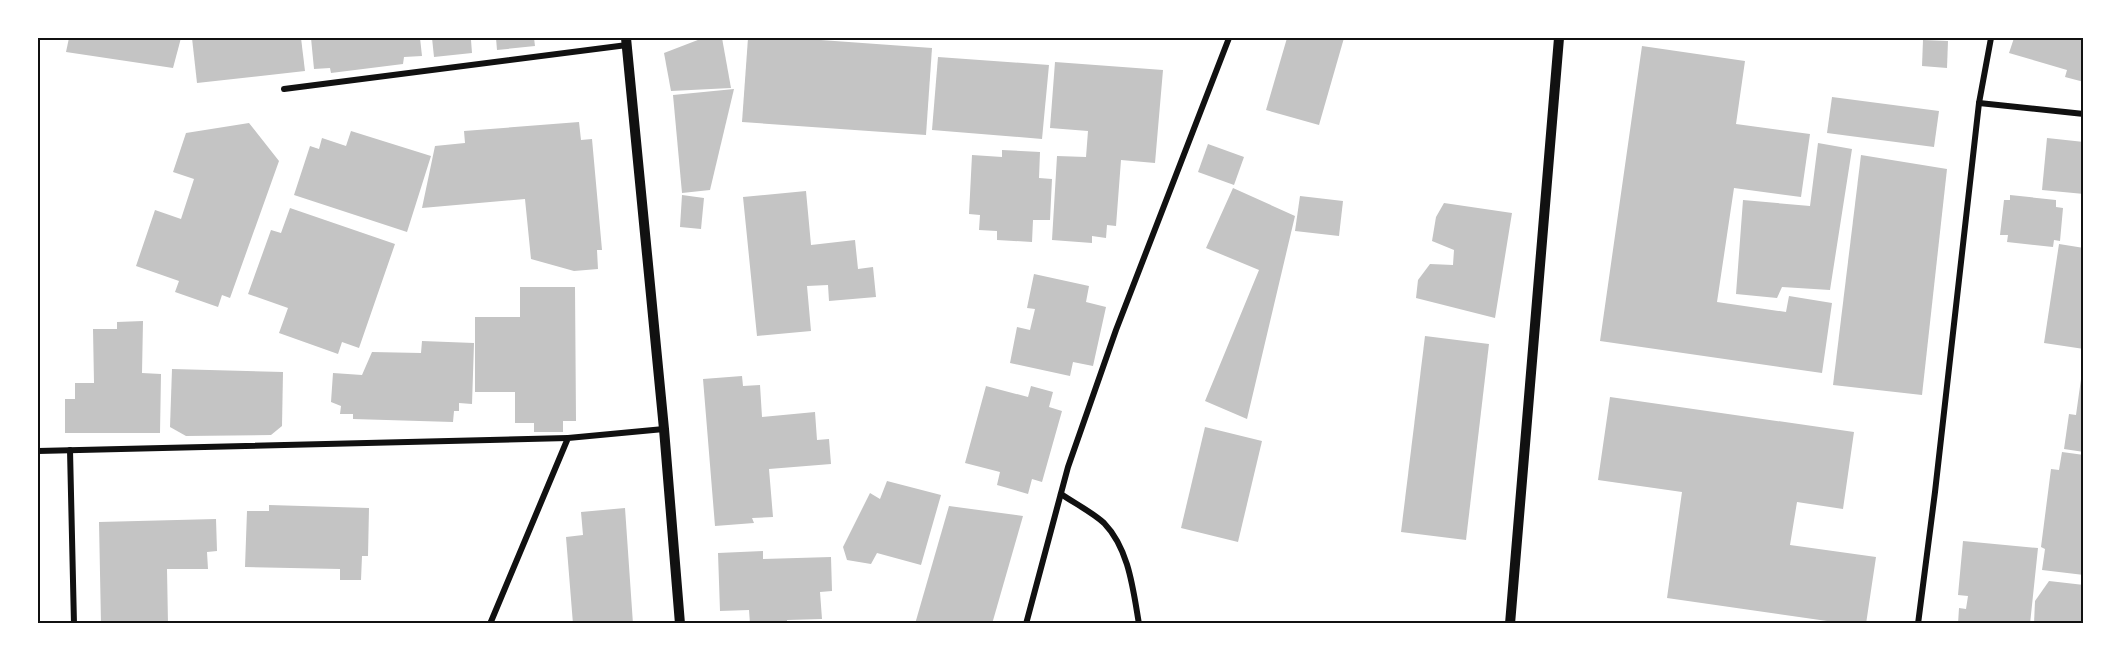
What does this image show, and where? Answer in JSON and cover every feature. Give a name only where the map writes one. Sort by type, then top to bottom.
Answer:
[{"type":"street","points":[[1026,624],[1068,467],[1116,330],[1229,38]]},
{"type":"street","points":[[1510,624],[1559,38]]},
{"type":"street","points":[[1918,624],[1979,103],[1990,38]]},
{"type":"street","points":[[284,89],[626,41],[664,429],[680,624]]},
{"type":"street","points":[[1979,103],[2084,114]]},
{"type":"street","points":[[38,451],[568,438],[664,429]]},
{"type":"street","points":[[490,624],[568,438]]},
{"type":"street","points":[[70,450],[74,624]]},
{"type":"street","points":[[1061,494],[1103,523],[1122,549],[1132,584],[1139,624]]},
{"type":"building","points":[[69,38],[181,38],[173,68],[66,52]]},
{"type":"building","points":[[192,38],[301,38],[305,71],[197,83]]},
{"type":"building","points":[[311,38],[420,38],[422,56],[404,57],[403,64],[331,73],[330,68],[314,69]]},
{"type":"building","points":[[432,38],[481,39],[471,40],[472,53],[434,57]]},
{"type":"building","points":[[496,38],[534,38],[535,46],[497,50]]},
{"type":"building","points":[[703,38],[722,38],[731,88],[671,91],[664,53]]},
{"type":"building","points":[[748,38],[793,38],[932,48],[926,135],[742,122]]},
{"type":"building","points":[[1287,38],[1344,38],[1319,125],[1266,110]]},
{"type":"building","points":[[2014,38],[2084,38],[2084,82],[2065,77],[2067,70],[2009,53]]},
{"type":"building","points":[[1923,40],[1948,41],[1947,68],[1922,66]]},
{"type":"building","points":[[1642,46],[1745,61],[1736,124],[1810,134],[1801,197],[1734,188],[1717,302],[1786,312],[1789,296],[1832,303],[1822,373],[1600,341]]},
{"type":"building","points":[[938,57],[1049,65],[1042,139],[932,130]]},
{"type":"building","points":[[1055,62],[1163,70],[1155,163],[1121,160],[1116,226],[1107,225],[1106,238],[1092,236],[1092,243],[1052,240],[1057,156],[1086,157],[1088,131],[1050,128]]},
{"type":"building","points":[[734,89],[710,190],[682,193],[673,95]]},
{"type":"building","points":[[1832,97],[1939,111],[1934,147],[1827,133]]},
{"type":"building","points":[[579,122],[581,140],[592,139],[602,250],[597,250],[598,269],[574,271],[531,259],[525,199],[422,208],[435,146],[465,143],[464,131]]},
{"type":"building","points":[[249,123],[279,161],[230,298],[222,295],[218,307],[175,292],[179,281],[136,266],[155,210],[181,219],[194,179],[173,172],[186,133]]},
{"type":"building","points":[[351,131],[431,156],[407,232],[294,195],[310,146],[319,149],[322,138],[346,146]]},
{"type":"building","points":[[2047,138],[2084,142],[2084,194],[2042,190]]},
{"type":"building","points":[[1818,143],[1852,149],[1830,290],[1782,287],[1777,298],[1736,294],[1743,200],[1810,206]]},
{"type":"building","points":[[1208,144],[1244,157],[1234,185],[1198,172]]},
{"type":"building","points":[[1002,150],[1040,152],[1039,178],[1052,179],[1050,220],[1033,220],[1032,242],[997,240],[997,231],[979,230],[980,215],[969,214],[972,155],[1002,157]]},
{"type":"building","points":[[1861,155],[1947,169],[1922,395],[1833,385]]},
{"type":"building","points":[[1233,188],[1295,216],[1247,419],[1205,401],[1259,270],[1206,248]]},
{"type":"building","points":[[806,191],[811,245],[855,240],[858,269],[873,267],[876,297],[829,301],[828,285],[807,286],[811,331],[757,336],[743,197]]},
{"type":"building","points":[[682,195],[704,198],[701,229],[680,227]]},
{"type":"building","points":[[2010,195],[2056,200],[2056,207],[2063,208],[2060,241],[2054,240],[2053,247],[2007,242],[2008,235],[2000,235],[2004,200],[2010,200]]},
{"type":"building","points":[[1300,196],[1343,201],[1339,236],[1295,231]]},
{"type":"building","points":[[1444,203],[1512,213],[1495,318],[1416,298],[1418,280],[1430,264],[1453,265],[1454,250],[1432,241],[1436,217]]},
{"type":"building","points":[[290,208],[395,244],[359,348],[342,342],[338,354],[279,333],[288,308],[248,294],[271,230],[281,233]]},
{"type":"building","points":[[2059,244],[2084,248],[2084,349],[2044,343]]},
{"type":"building","points":[[1034,274],[1089,286],[1086,302],[1106,307],[1093,366],[1073,362],[1070,376],[1010,363],[1017,327],[1030,330],[1035,309],[1027,308]]},
{"type":"building","points":[[520,287],[575,287],[576,421],[563,421],[563,432],[534,432],[534,423],[515,423],[515,392],[475,392],[475,317],[520,317]]},
{"type":"building","points":[[143,321],[142,373],[161,374],[160,433],[65,433],[65,399],[75,399],[75,383],[94,383],[93,329],[117,329],[117,322]]},
{"type":"building","points":[[1425,336],[1489,344],[1466,540],[1401,532]]},
{"type":"building","points":[[422,341],[474,343],[472,404],[459,403],[459,411],[454,411],[453,422],[353,419],[353,414],[340,414],[341,406],[331,402],[333,373],[362,375],[372,352],[421,353]]},
{"type":"building","points":[[172,369],[283,372],[282,426],[271,435],[186,436],[170,427]]},
{"type":"building","points":[[2082,372],[2084,372],[2084,452],[2064,449],[2069,414],[2076,415]]},
{"type":"building","points":[[742,376],[743,386],[760,385],[762,417],[815,412],[817,440],[829,439],[831,464],[769,469],[773,517],[752,518],[754,523],[715,526],[703,379]]},
{"type":"building","points":[[986,386],[1028,397],[1031,386],[1053,392],[1049,407],[1062,411],[1042,482],[1032,479],[1028,494],[997,485],[1000,472],[965,463]]},
{"type":"building","points":[[1610,397],[1854,432],[1843,509],[1797,502],[1790,545],[1876,557],[1866,624],[1848,624],[1667,598],[1682,492],[1598,480]]},
{"type":"building","points":[[1205,427],[1262,441],[1238,542],[1181,528]]},
{"type":"building","points":[[2062,452],[2084,455],[2084,575],[2042,570],[2045,549],[2041,547],[2051,469],[2059,470]]},
{"type":"building","points":[[887,481],[941,495],[921,565],[877,553],[871,564],[847,560],[843,547],[870,493],[880,499]]},
{"type":"building","points":[[269,505],[369,508],[368,556],[362,556],[361,580],[340,580],[340,569],[245,567],[247,511],[269,511]]},
{"type":"building","points":[[949,506],[1023,516],[992,624],[915,624]]},
{"type":"building","points":[[625,508],[633,624],[573,624],[566,537],[583,535],[581,512]]},
{"type":"building","points":[[216,519],[217,551],[207,552],[208,569],[167,569],[168,624],[101,624],[99,522]]},
{"type":"building","points":[[1963,541],[2038,548],[2030,624],[1958,624],[1959,608],[1966,609],[1968,596],[1958,595]]},
{"type":"building","points":[[763,551],[763,559],[831,557],[832,591],[820,592],[822,619],[787,620],[787,624],[750,624],[749,610],[720,611],[718,553]]},
{"type":"building","points":[[2049,581],[2084,585],[2084,624],[2034,624],[2035,601]]}]
